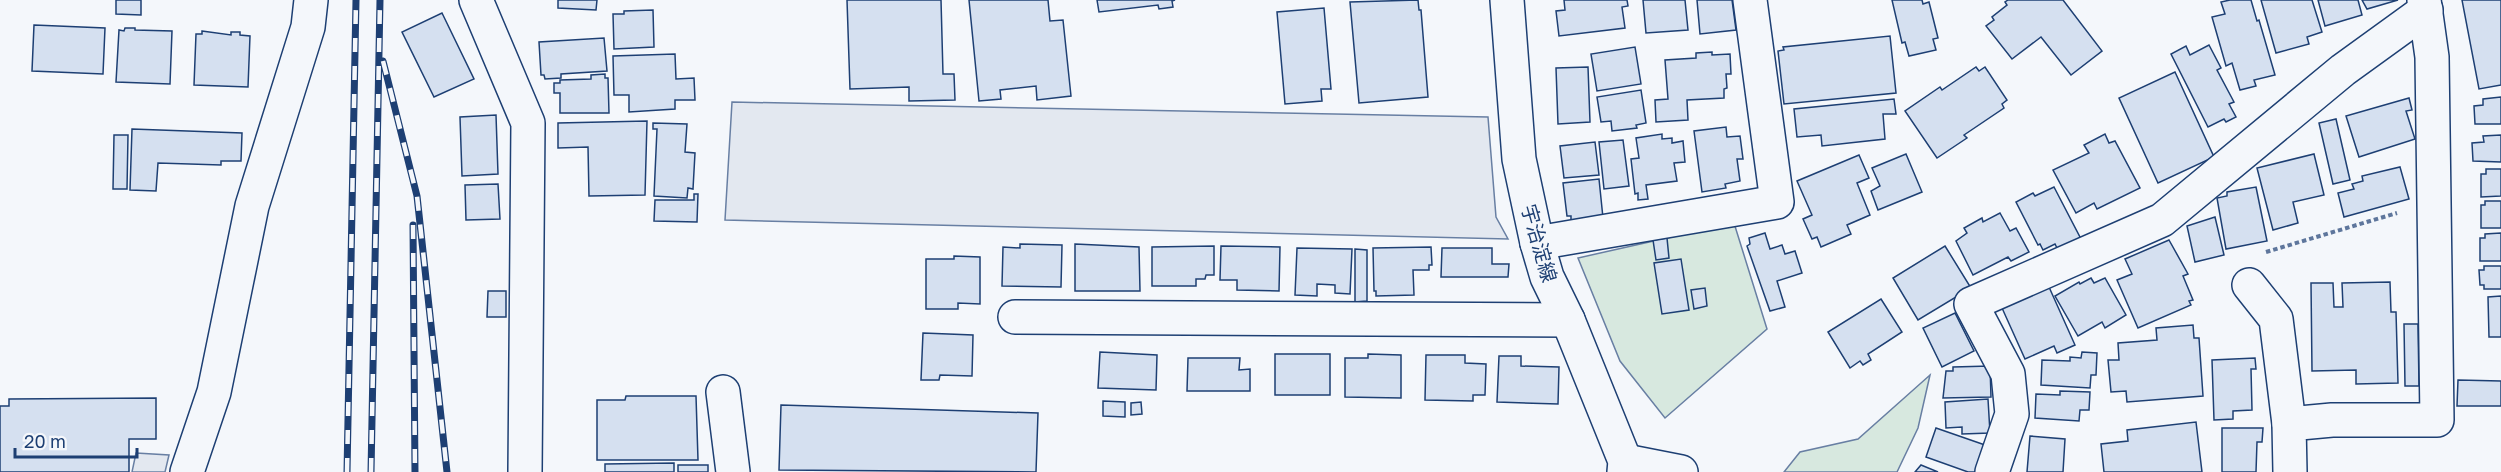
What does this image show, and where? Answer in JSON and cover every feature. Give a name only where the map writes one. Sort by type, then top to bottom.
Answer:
[{"type":"street","points":[[186,472],[214,392],[252,206],[308,27],[311,0]]},
{"type":"street","points":[[476,0],[528,123],[525,472]]},
{"type":"street","name":"宇治淀線","points":[[1507,0],[1519,159],[1537,243],[1547,277],[1568,320],[1624,466]]},
{"type":"street","points":[[1537,243],[1777,202],[1749,0]]},
{"type":"street","points":[[2289,424],[2332,420],[2438,420],[2432,57],[2425,5]]},
{"type":"street","points":[[1992,472],[2012,414],[2008,374],[1971,304],[2162,220],[2343,69],[2425,5]]},
{"type":"street","points":[[2249,285],[2276,318],[2289,424],[2290,472]]},
{"type":"street","points":[[1016,317],[1568,320]]},
{"type":"street","points":[[723,392],[733,472]]},
{"type":"street","points":[[1624,466],[1681,472]]},
{"type":"path","points":[[2249,285],[2267,251],[2435,202]]},
{"type":"shaded area","points":[[732,102],[1488,117],[1496,217],[1508,239],[725,220]]},
{"type":"shaded area","points":[[1734,223],[1767,329],[1665,418],[1620,361],[1578,258]]},
{"type":"shaded area","points":[[1930,375],[1918,428],[1897,472],[1784,472],[1800,452],[1858,439]]},
{"type":"shaded area","points":[[136,453],[169,455],[165,472],[132,472]]},
{"type":"building","points":[[116,0],[141,0],[141,15],[116,14]]},
{"type":"building","points":[[558,0],[597,0],[596,10],[558,8]]},
{"type":"building","points":[[847,0],[941,0],[943,74],[954,74],[955,100],[909,101],[909,87],[850,89]]},
{"type":"building","points":[[969,0],[1048,0],[1050,21],[1063,20],[1071,96],[1037,100],[1036,86],[1000,90],[1001,99],[979,101]]},
{"type":"building","points":[[1097,0],[1175,0],[1172,1],[1173,7],[1159,9],[1158,5],[1099,12]]},
{"type":"building","points":[[1418,0],[1419,10],[1421,10],[1428,97],[1359,103],[1350,2]]},
{"type":"building","points":[[1564,0],[1627,0],[1628,6],[1622,7],[1625,28],[1559,36],[1556,11],[1565,10]]},
{"type":"building","points":[[1643,0],[1685,0],[1688,30],[1646,33]]},
{"type":"building","points":[[1697,0],[1732,0],[1736,30],[1700,34]]},
{"type":"building","points":[[1892,0],[1922,0],[1923,4],[1929,2],[1938,38],[1933,39],[1936,50],[1909,56],[1905,42],[1902,43]]},
{"type":"building","points":[[2008,0],[2063,0],[2102,51],[2071,75],[2041,37],[2012,59],[1986,26],[1994,20],[1992,17],[2007,5],[2005,2]]},
{"type":"building","points":[[2251,0],[2275,75],[2254,80],[2256,86],[2240,90],[2232,63],[2226,66],[2212,17],[2225,14],[2221,2]]},
{"type":"building","points":[[2261,0],[2312,0],[2322,32],[2307,37],[2309,44],[2276,53]]},
{"type":"building","points":[[2318,0],[2358,0],[2362,15],[2325,26]]},
{"type":"building","points":[[2362,0],[2398,0],[2367,9]]},
{"type":"building","points":[[2462,0],[2501,0],[2501,85],[2479,89]]},
{"type":"building","points":[[1324,8],[1331,89],[1321,89],[1322,101],[1285,104],[1277,12]]},
{"type":"building","points":[[653,10],[654,47],[614,49],[613,14],[624,14],[624,11]]},
{"type":"building","points":[[442,13],[474,79],[434,97],[402,32]]},
{"type":"building","points":[[34,25],[105,28],[103,74],[32,71]]},
{"type":"building","points":[[125,28],[172,31],[170,84],[116,82],[119,30],[124,31]]},
{"type":"building","points":[[202,31],[231,35],[231,32],[240,32],[240,35],[250,36],[248,87],[194,85],[196,34],[202,34]]},
{"type":"building","points":[[1890,36],[1896,93],[1784,104],[1778,51],[1784,50],[1783,47]]},
{"type":"building","points":[[604,38],[607,71],[561,74],[561,78],[545,79],[544,75],[541,75],[539,42]]},
{"type":"building","points":[[2209,45],[2221,68],[2217,70],[2234,102],[2229,104],[2236,117],[2226,122],[2224,119],[2208,127],[2171,54],[2186,46],[2190,55]]},
{"type":"building","points":[[1635,47],[1641,84],[1597,91],[1591,54]]},
{"type":"building","points":[[1712,52],[1712,55],[1730,54],[1731,74],[1726,74],[1727,88],[1724,89],[1724,98],[1687,100],[1688,120],[1656,122],[1655,100],[1668,99],[1665,60],[1696,58],[1696,53]]},
{"type":"building","points":[[675,54],[676,79],[694,78],[695,100],[675,100],[675,109],[629,112],[629,95],[614,95],[613,56]]},
{"type":"building","points":[[1588,67],[1590,122],[1558,124],[1556,68]]},
{"type":"building","points":[[1976,67],[1979,71],[1985,67],[2007,100],[2002,104],[2004,108],[1964,135],[1967,138],[1937,158],[1905,111],[1940,87],[1942,90]]},
{"type":"building","points":[[2175,72],[2214,157],[2158,183],[2119,98]]},
{"type":"building","points":[[605,74],[605,78],[608,78],[609,113],[560,113],[560,93],[554,93],[554,83],[560,83],[560,80],[591,79],[591,75]]},
{"type":"building","points":[[1641,90],[1646,123],[1636,125],[1637,128],[1612,131],[1611,121],[1601,122],[1597,97]]},
{"type":"building","points":[[2501,97],[2501,124],[2475,124],[2474,106],[2483,105],[2483,99]]},
{"type":"building","points":[[2409,98],[2412,110],[2406,111],[2415,139],[2359,157],[2346,116]]},
{"type":"building","points":[[1894,99],[1896,114],[1883,114],[1885,139],[1822,146],[1821,135],[1797,137],[1794,109]]},
{"type":"building","points":[[496,115],[498,174],[462,176],[460,117]]},
{"type":"building","points":[[2336,119],[2350,180],[2333,184],[2319,123]]},
{"type":"building","points":[[647,121],[645,195],[589,196],[588,147],[558,148],[558,123]]},
{"type":"building","points":[[653,123],[687,124],[685,152],[695,153],[693,189],[688,188],[687,198],[654,196],[657,129],[653,129]]},
{"type":"building","points":[[1726,127],[1727,137],[1740,136],[1743,159],[1737,159],[1740,181],[1725,184],[1726,188],[1702,192],[1694,131]]},
{"type":"building","points":[[132,129],[242,133],[241,161],[221,161],[221,165],[158,163],[156,191],[130,190]]},
{"type":"building","points":[[1662,134],[1662,139],[1672,138],[1672,143],[1683,141],[1685,162],[1674,163],[1677,181],[1646,185],[1648,199],[1638,200],[1638,193],[1635,194],[1631,159],[1639,158],[1636,138]]},
{"type":"building","points":[[2105,134],[2109,143],[2115,141],[2140,188],[2097,209],[2094,203],[2076,213],[2053,170],[2089,153],[2084,145]]},
{"type":"building","points":[[114,135],[128,135],[127,189],[113,189]]},
{"type":"building","points":[[2501,135],[2501,162],[2473,161],[2472,143],[2484,142],[2483,136]]},
{"type":"building","points":[[1623,140],[1629,186],[1604,189],[1599,142]]},
{"type":"building","points":[[1595,142],[1599,175],[1564,178],[1560,146]]},
{"type":"building","points":[[1906,154],[1922,192],[1878,210],[1871,191],[1880,186],[1872,168]]},
{"type":"building","points":[[2314,154],[2324,195],[2293,202],[2298,223],[2273,230],[2257,168]]},
{"type":"building","points":[[1859,155],[1869,178],[1857,183],[1870,215],[1847,225],[1851,234],[1821,247],[1817,237],[1812,239],[1803,219],[1812,215],[1797,181]]},
{"type":"building","points":[[2400,167],[2409,199],[2344,217],[2338,193],[2354,189],[2352,184],[2363,181],[2362,176]]},
{"type":"building","points":[[2486,169],[2501,169],[2501,196],[2481,197],[2481,174],[2486,174]]},
{"type":"building","points":[[1599,179],[1603,218],[1571,221],[1571,216],[1567,216],[1563,183]]},
{"type":"building","points":[[498,184],[500,219],[466,220],[465,185]]},
{"type":"building","points":[[2054,187],[2082,241],[2059,252],[2055,244],[2043,250],[2040,244],[2038,245],[2016,202],[2033,193],[2035,196]]},
{"type":"building","points":[[2256,187],[2267,241],[2226,249],[2217,198],[2227,196],[2227,192]]},
{"type":"building","points":[[694,194],[698,194],[697,222],[654,221],[655,200],[694,200]]},
{"type":"building","points":[[2485,201],[2501,201],[2501,228],[2481,228],[2481,205],[2485,205]]},
{"type":"building","points":[[2000,213],[2010,231],[2016,228],[2029,252],[2011,261],[2008,257],[1973,275],[1956,241],[1967,233],[1964,228],[1982,218],[1983,222]]},
{"type":"building","points":[[2215,217],[2224,255],[2195,262],[2187,226]]},
{"type":"building","points":[[1765,233],[1770,249],[1782,245],[1785,254],[1795,251],[1802,273],[1777,281],[1785,307],[1770,311],[1747,246],[1750,244],[1749,238]]},
{"type":"building","points":[[2501,233],[2501,261],[2480,261],[2480,238],[2485,238],[2485,234]]},
{"type":"building","points":[[1667,238],[1669,258],[1656,260],[1653,240]]},
{"type":"building","points":[[2169,240],[2188,274],[2183,276],[2193,300],[2189,301],[2191,305],[2138,328],[2117,280],[2132,274],[2125,259]]},
{"type":"building","points":[[1020,244],[1062,245],[1061,287],[1002,286],[1003,247],[1020,248]]},
{"type":"building","points":[[1075,244],[1139,247],[1140,291],[1075,291]]},
{"type":"building","points":[[1214,246],[1214,275],[1206,275],[1205,279],[1196,279],[1196,286],[1152,286],[1152,247]]},
{"type":"building","points":[[1221,246],[1280,247],[1279,291],[1237,290],[1237,280],[1220,280]]},
{"type":"building","points":[[1945,246],[1971,288],[1918,320],[1893,278]]},
{"type":"building","points":[[1431,247],[1432,265],[1429,265],[1429,270],[1413,270],[1414,295],[1376,296],[1373,248]]},
{"type":"building","points":[[1297,248],[1352,249],[1350,294],[1335,293],[1335,285],[1317,284],[1317,296],[1295,295]]},
{"type":"building","points":[[1442,248],[1492,248],[1492,264],[1509,264],[1508,277],[1441,277]]},
{"type":"building","points":[[1355,249],[1367,250],[1367,301],[1355,302]]},
{"type":"building","points":[[954,256],[980,257],[980,304],[958,303],[958,309],[926,309],[926,259],[954,259]]},
{"type":"building","points":[[1681,259],[1689,310],[1662,314],[1654,263]]},
{"type":"building","points":[[2484,266],[2501,266],[2501,289],[2484,289],[2484,285],[2480,285],[2479,270],[2484,270]]},
{"type":"building","points":[[2091,278],[2094,283],[2105,278],[2126,315],[2105,328],[2102,322],[2078,336],[2055,296]]},
{"type":"building","points":[[2390,282],[2391,312],[2396,312],[2398,383],[2356,384],[2356,370],[2312,371],[2311,283],[2333,283],[2334,307],[2343,307],[2342,283]]},
{"type":"building","points":[[2049,287],[2075,345],[2057,353],[2054,346],[2025,359],[2002,308]]},
{"type":"building","points":[[1705,288],[1707,306],[1694,309],[1691,290]]},
{"type":"building","points":[[488,291],[506,291],[506,317],[487,317]]},
{"type":"building","points":[[2501,296],[2501,337],[2489,337],[2488,297]]},
{"type":"building","points":[[1881,299],[1902,332],[1868,354],[1871,360],[1863,365],[1860,361],[1850,368],[1828,332]]},
{"type":"building","points":[[1955,313],[1974,351],[1942,367],[1923,328]]},
{"type":"building","points":[[2404,324],[2418,324],[2419,386],[2405,386]]},
{"type":"building","points":[[2193,325],[2194,338],[2199,338],[2203,396],[2127,402],[2126,391],[2111,392],[2108,360],[2119,360],[2118,343],[2157,340],[2156,328]]},
{"type":"building","points":[[923,333],[973,335],[972,376],[940,375],[939,380],[921,380]]},
{"type":"building","points":[[1100,352],[1157,355],[1156,390],[1098,388]]},
{"type":"building","points":[[2082,352],[2097,353],[2096,375],[2091,375],[2090,388],[2041,385],[2042,360],[2070,361],[2070,357],[2081,358]]},
{"type":"building","points":[[1275,354],[1330,354],[1330,395],[1275,395]]},
{"type":"building","points":[[1368,354],[1401,355],[1401,398],[1345,397],[1345,358],[1368,358]]},
{"type":"building","points":[[1426,355],[1465,355],[1465,363],[1486,364],[1485,395],[1473,395],[1473,401],[1425,400]]},
{"type":"building","points":[[1499,356],[1521,356],[1521,366],[1559,367],[1558,404],[1497,402]]},
{"type":"building","points":[[1188,358],[1240,358],[1239,370],[1250,369],[1250,391],[1187,391]]},
{"type":"building","points":[[2255,358],[2256,369],[2251,369],[2252,410],[2233,411],[2233,419],[2214,420],[2212,360]]},
{"type":"building","points":[[1990,366],[1991,397],[1943,398],[1946,371],[1953,371],[1953,367]]},
{"type":"building","points":[[2458,380],[2501,381],[2501,406],[2457,406]]},
{"type":"building","points":[[2060,391],[2090,392],[2089,410],[2080,410],[2079,421],[2035,418],[2036,394],[2060,395]]},
{"type":"building","points":[[626,396],[696,396],[698,460],[597,460],[597,400],[625,400]]},
{"type":"building","points":[[156,398],[156,439],[129,439],[129,472],[0,472],[0,406],[9,406],[9,399]]},
{"type":"building","points":[[1988,399],[1990,433],[1962,434],[1962,427],[1946,428],[1945,402]]},
{"type":"building","points":[[1103,401],[1125,402],[1125,417],[1103,416]]},
{"type":"building","points":[[1141,402],[1142,414],[1131,415],[1131,403]]},
{"type":"building","points":[[781,405],[1038,413],[1036,472],[779,470]]},
{"type":"building","points":[[2196,422],[2202,472],[2104,472],[2101,444],[2128,441],[2127,430]]},
{"type":"building","points":[[1936,428],[1985,445],[1975,472],[1968,472],[1926,457]]},
{"type":"building","points":[[2222,428],[2263,428],[2262,442],[2257,442],[2256,472],[2222,472]]},
{"type":"building","points":[[2030,436],[2065,439],[2063,472],[2027,472]]},
{"type":"building","points":[[674,463],[674,472],[605,472],[605,464]]},
{"type":"building","points":[[678,465],[708,465],[708,472],[678,472]]},
{"type":"building","points":[[1921,465],[1938,472],[1915,472]]},
{"type":"railway","points":[[347,472],[356,0]]},
{"type":"railway","points":[[371,472],[380,0]]},
{"type":"railway","points":[[383,61],[417,196],[447,472]]},
{"type":"railway","points":[[413,225],[415,472]]}]
